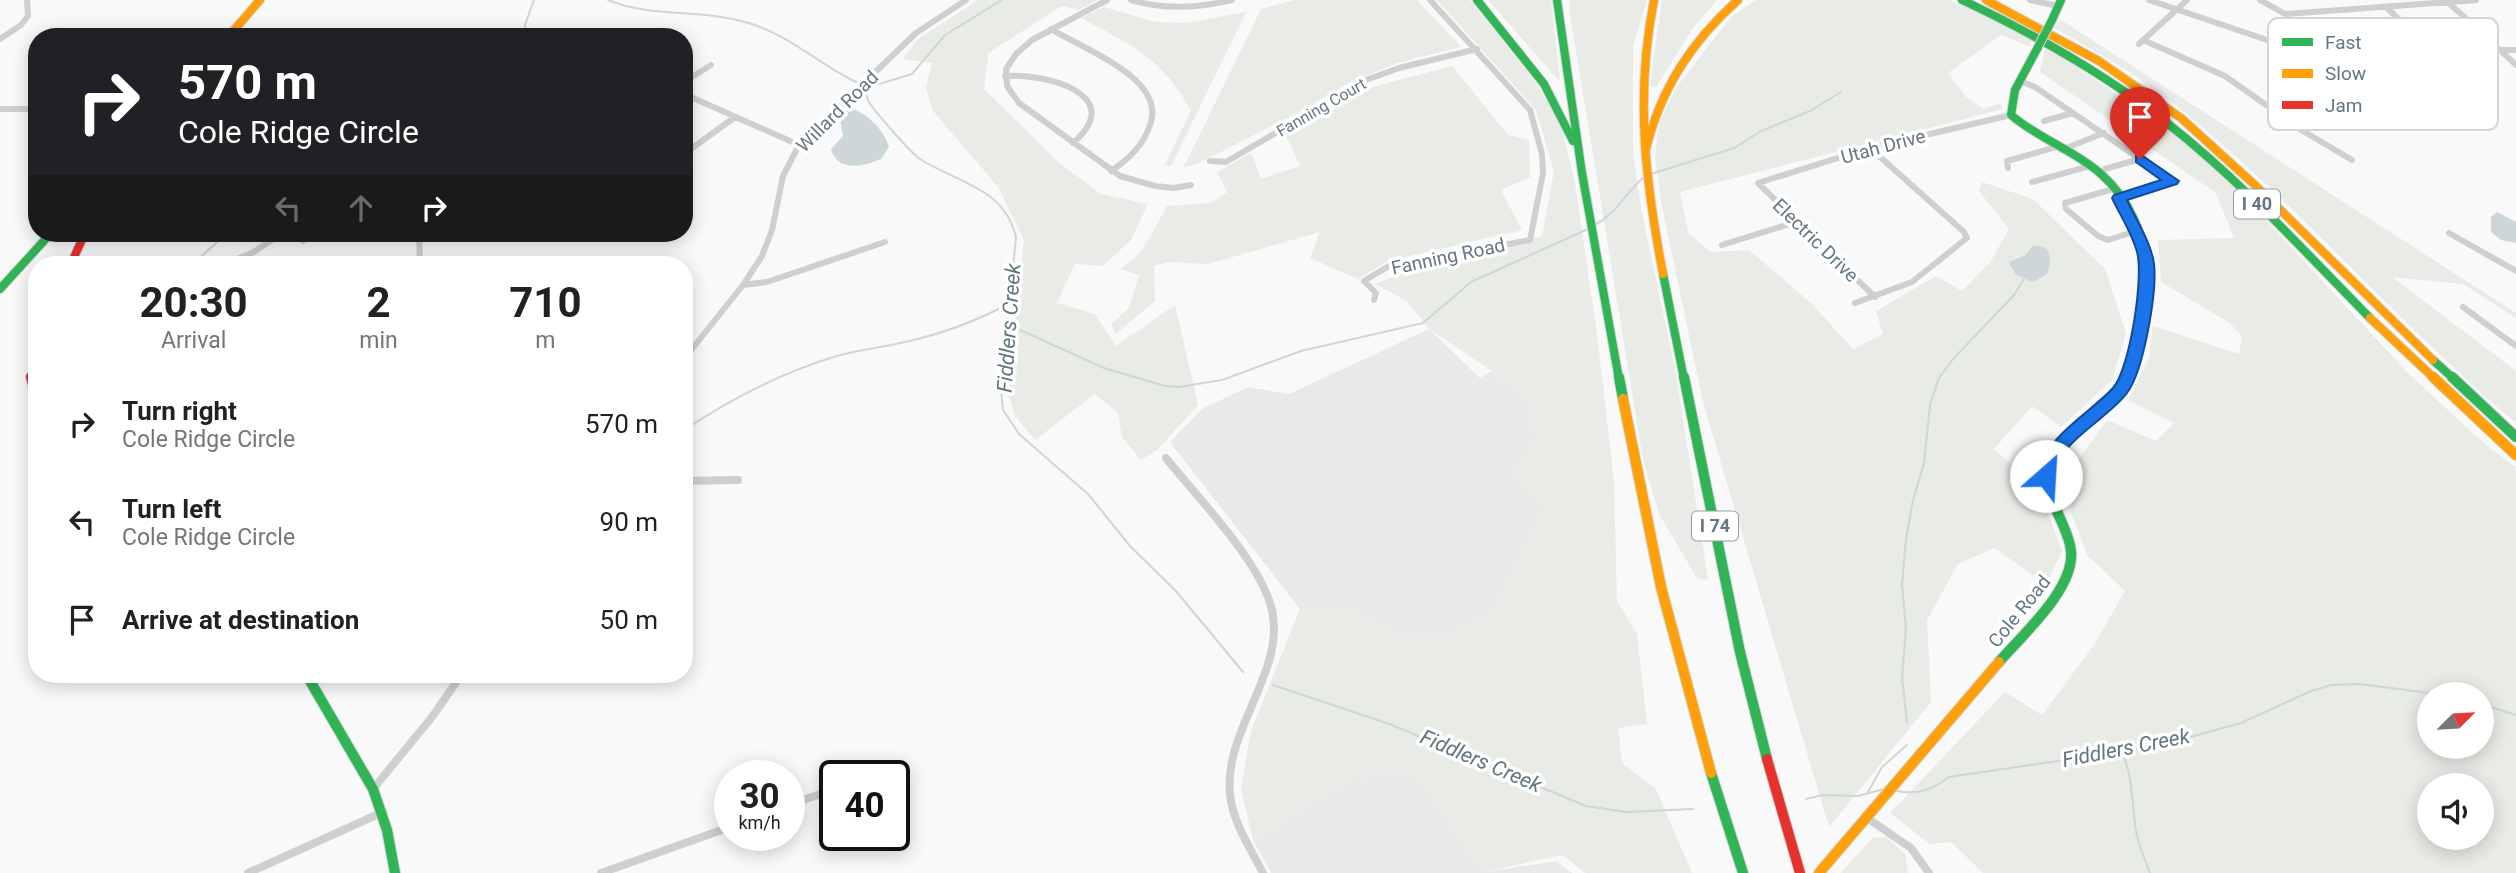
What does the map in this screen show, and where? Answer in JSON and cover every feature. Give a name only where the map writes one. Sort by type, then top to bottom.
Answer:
[{"type":"main road","points":[[236,28],[260,0]]},
{"type":"main road","points":[[1477,0],[1548,88],[1565,120],[1582,173]]},
{"type":"main road","points":[[1558,0],[1582,173],[1657,575],[1696,727],[1743,873]]},
{"type":"main road","name":"I 74","points":[[1654,0],[1643,49],[1639,107],[1647,192],[1740,652],[1755,716],[1800,873]]},
{"type":"main road","points":[[1647,192],[1647,142],[1663,94],[1708,30],[1738,0]]},
{"type":"main road","name":"I 40","points":[[1962,0],[2061,50],[2138,100],[2176,130],[2249,196],[2436,383],[2516,456]]},
{"type":"main road","name":"I 40","points":[[1986,0],[2099,61],[2180,118],[2257,187],[2476,402],[2516,437]]},
{"type":"main road","points":[[2011,116],[2015,90],[2060,3]]},
{"type":"main road","name":"Cole Road","points":[[1819,873],[2051,602],[2069,576],[2073,557],[2071,539],[2054,505],[2046,470],[2060,447],[2121,390],[2130,373],[2141,324],[2147,265],[2116,193],[2107,180],[2090,166],[2022,127],[2011,116]]},
{"type":"main road","points":[[30,256],[43,242]]},
{"type":"main road","points":[[0,289],[28,258]]},
{"type":"main road","points":[[311,683],[373,789],[383,812],[395,873]]},
{"type":"street","points":[[0,39],[21,25],[28,16],[27,0]]},
{"type":"street","name":"Willard Road","points":[[693,348],[743,285],[770,238],[783,176],[799,145],[916,33],[966,0]]},
{"type":"street","points":[[1107,0],[1051,29],[1015,54],[1004,76],[1007,88],[1014,99],[1111,170],[1136,182],[1182,188],[1191,185]]},
{"type":"street","points":[[1132,0],[1154,6],[1182,8],[1232,0]]},
{"type":"street","name":"Fanning Road","points":[[1374,300],[1376,293],[1364,281],[1389,266],[1530,240],[1543,173],[1542,154],[1530,110],[1430,0]]},
{"type":"street","points":[[2030,0],[2060,3]]},
{"type":"street","points":[[2149,0],[2268,40]]},
{"type":"street","points":[[2187,0],[2141,42],[2225,76],[2268,106]]},
{"type":"street","points":[[2260,0],[2285,13],[2476,0]]},
{"type":"street","points":[[2355,0],[2368,8]]},
{"type":"street","points":[[2448,2],[2465,18]]},
{"type":"street","points":[[2386,6],[2398,18]]},
{"type":"street","points":[[1051,29],[1122,69],[1139,81],[1149,94],[1154,115],[1146,136],[1130,157],[1111,170]]},
{"type":"street","name":"Fanning Court","points":[[1210,161],[1226,162],[1366,80],[1399,68],[1476,49]]},
{"type":"street","points":[[2500,50],[2516,50]]},
{"type":"street","points":[[2500,50],[2516,65]]},
{"type":"street","points":[[693,76],[711,65]]},
{"type":"street","points":[[1004,76],[1047,78],[1087,100],[1094,112],[1093,121],[1086,134],[1073,143]]},
{"type":"street","points":[[2020,81],[2035,87],[2172,181],[2065,204],[2066,209],[2098,236],[2108,240],[2134,232]]},
{"type":"street","points":[[693,98],[799,145]]},
{"type":"street","points":[[0,109],[28,109]]},
{"type":"street","points":[[2044,121],[2073,113]]},
{"type":"street","name":"Utah Drive","points":[[1758,183],[1870,148],[2011,116]]},
{"type":"street","points":[[693,148],[735,117]]},
{"type":"street","points":[[2302,130],[2352,160]]},
{"type":"street","points":[[2008,168],[2007,161],[2060,149],[2104,133]]},
{"type":"street","points":[[1855,303],[1912,282],[1945,254],[1966,242],[1967,238],[1964,232],[1870,148]]},
{"type":"street","points":[[2105,169],[2140,159]]},
{"type":"street","points":[[2032,182],[2090,166]]},
{"type":"street","name":"Electric Drive","points":[[1758,183],[1875,297]]},
{"type":"street","points":[[1722,245],[1796,222]]},
{"type":"street","points":[[2449,233],[2516,271]]},
{"type":"street","points":[[244,256],[269,242]]},
{"type":"street","points":[[743,285],[767,282],[885,242]]},
{"type":"street","points":[[2463,307],[2516,346]]},
{"type":"street","points":[[1167,458],[1251,567],[1272,610],[1273,630],[1269,656],[1241,725],[1233,755],[1230,794],[1240,828],[1263,873]]},
{"type":"street","points":[[693,481],[738,480]]},
{"type":"street","points":[[373,789],[425,727],[456,683]]},
{"type":"street","points":[[248,873],[383,812]]},
{"type":"street","points":[[1867,818],[1904,842],[1921,859],[1929,873]]},
{"type":"street","points":[[601,873],[714,833]]},
{"type":"shaded area","points":[[978,0],[1097,0],[1079,10],[1062,6],[988,53],[984,89],[1058,162],[1101,194],[1148,204],[1131,240],[1103,266],[1075,264],[1057,303],[1095,314],[1116,346],[1175,305],[1198,405],[1157,450],[1141,460],[1122,437],[1118,413],[1095,394],[1035,440],[1015,416],[1008,392],[1024,240],[998,187],[933,111],[926,88],[932,63],[903,59],[918,39]]},
{"type":"shaded area","points":[[1294,0],[1417,0],[1461,47],[1397,63],[1349,83],[1294,115],[1197,164],[1184,167],[1261,9]]},
{"type":"shaded area","points":[[1437,0],[1470,0],[1536,83],[1561,125],[1575,183],[1598,342],[1614,482],[1617,601],[1637,634],[1647,724],[1618,728],[1622,763],[1656,789],[1692,873],[1585,873],[1563,855],[1483,872],[1416,775],[1354,778],[1253,840],[1241,789],[1251,731],[1300,609],[1345,607],[1406,636],[1438,638],[1495,610],[1543,510],[1510,475],[1533,443],[1529,404],[1492,371],[1429,329],[1407,301],[1375,284],[1419,267],[1542,236],[1554,172],[1536,110]]},
{"type":"shaded area","points":[[1488,0],[1551,0],[1560,82]]},
{"type":"shaded area","points":[[1570,0],[1647,0],[1633,47],[1633,153],[1641,208],[1676,374],[1708,580],[1697,578],[1659,514],[1643,459],[1570,14]]},
{"type":"shaded area","points":[[1662,0],[1717,0],[1693,28],[1656,87],[1650,86]]},
{"type":"shaded area","points":[[1756,0],[1950,0],[2032,39],[2030,47],[2001,35],[1948,73],[1966,97],[1984,109],[2000,103],[2003,109],[1680,192],[1688,233],[1711,252],[1749,250],[1812,304],[1853,349],[1883,334],[1876,311],[1936,276],[1962,291],[1991,261],[2009,229],[1979,191],[1982,182],[2033,199],[2105,269],[2126,334],[2112,380],[2061,427],[2032,406],[1994,449],[2039,490],[2062,551],[2046,584],[1994,548],[1958,564],[1927,620],[1931,702],[1829,827],[1703,402],[1662,206],[1655,156],[1659,124],[1675,89],[1731,17]]},
{"type":"shaded area","points":[[1104,7],[1156,22],[1186,23],[1246,12],[1171,166],[1164,166],[1191,111],[1157,65],[1130,45],[1081,18]]},
{"type":"shaded area","points":[[2061,20],[2516,313],[2516,318],[2463,284],[2392,277],[2516,371],[2516,423],[2472,385],[2219,141],[2145,83],[2053,27]]},
{"type":"shaded area","points":[[2046,46],[2177,135],[2250,203],[2407,372],[2477,437],[2516,468],[2516,873],[1983,873],[1951,842],[1930,844],[1890,813],[2005,692],[2042,715],[2094,645],[2125,591],[2088,556],[2060,485],[2107,420],[2156,441],[2174,423],[2128,400],[2149,358],[2153,326],[2239,354],[2242,337],[2230,323],[2161,282],[2158,240],[2234,238],[2216,193],[2040,72]]},
{"type":"shaded area","points":[[1452,66],[1508,135],[1529,140],[1530,177],[1501,190],[1522,230],[1388,261],[1358,279],[1310,258],[1320,232],[1208,264],[1168,262],[1154,266],[1155,301],[1116,334],[1111,324],[1129,308],[1139,275],[1121,269],[1142,251],[1167,206],[1211,203],[1227,192],[1217,172],[1251,153],[1261,179],[1300,166],[1286,136],[1373,87]]},
{"type":"shaded area","points":[[849,108],[868,118],[883,134],[889,147],[881,159],[852,166],[834,156],[831,149],[843,136],[839,114]]},
{"type":"shaded area","points":[[2497,212],[2516,222],[2516,243],[2501,240],[2491,232],[2491,217]]},
{"type":"shaded area","points":[[2033,246],[2047,250],[2050,263],[2047,274],[2033,282],[2016,275],[2009,262],[2024,256]]},
{"type":"shaded area","points":[[1429,329],[1480,378],[1492,371],[1529,404],[1543,510],[1495,610],[1438,638],[1406,636],[1345,607],[1300,609],[1170,442],[1202,409],[1248,387],[1289,394]]},
{"type":"shaded area","points":[[1416,775],[1483,872],[1557,861],[1572,873],[1271,873],[1253,840],[1354,778]]},
{"type":"shaded area","points":[[1886,837],[1905,854],[1908,873],[1841,873],[1872,838]]},
{"type":"waterway","points":[[525,28],[534,0]]},
{"type":"waterway","name":"Fiddlers Creek","points":[[608,0],[642,9],[745,22],[789,41],[858,83]]},
{"type":"waterway","points":[[866,88],[912,74],[945,35],[1002,0]]},
{"type":"waterway","name":"Fiddlers Creek","points":[[864,87],[873,107],[915,155],[977,188],[1001,207],[1010,220],[1016,237],[1010,303]]},
{"type":"waterway","points":[[1651,174],[1734,148],[1761,131],[1810,111],[1841,92]]},
{"type":"waterway","points":[[1595,225],[1609,215],[1643,178]]},
{"type":"waterway","points":[[1009,325],[1104,368],[1165,386],[1179,387],[1222,380],[1301,351],[1423,323],[1471,282],[1588,229]]},
{"type":"waterway","points":[[202,256],[217,242]]},
{"type":"waterway","points":[[1907,723],[1902,677],[1906,628],[1902,585],[1906,539],[1913,500],[1924,463],[1930,405],[1939,378],[1953,359],[2014,295],[2025,277]]},
{"type":"waterway","points":[[693,424],[739,397],[797,370],[845,354],[943,332],[1010,303]]},
{"type":"waterway","name":"Fiddlers Creek","points":[[1010,303],[1001,390],[1003,410],[1019,434],[1088,494],[1130,546],[1176,591],[1243,672]]},
{"type":"waterway","name":"Fiddlers Creek","points":[[2120,752],[2154,747],[2241,723],[2311,691],[2331,685],[2359,684],[2417,691]]},
{"type":"waterway","name":"Fiddlers Creek","points":[[1273,685],[1392,725],[1586,806],[1626,812],[1693,809]]},
{"type":"waterway","name":"Fiddlers Creek","points":[[2494,708],[2516,715]]},
{"type":"waterway","points":[[1868,792],[1882,767],[1907,745]]},
{"type":"waterway","name":"Fiddlers Creek","points":[[1897,791],[1924,790],[1949,777],[2120,752]]},
{"type":"waterway","points":[[2120,752],[2127,766],[2137,836],[2150,873]]},
{"type":"waterway","name":"Fiddlers Creek","points":[[1806,799],[1823,795],[1858,796],[1884,789]]},
{"type":"traffic: fast","points":[[1477,0],[1519,49],[1544,84],[1573,141]]},
{"type":"traffic: fast","points":[[1557,0],[1582,173],[1623,399]]},
{"type":"traffic: fast","points":[[1962,0],[2053,46],[2166,121],[2238,185],[2370,318]]},
{"type":"traffic: fast","points":[[2052,20],[2061,0]]},
{"type":"traffic: fast","points":[[2038,47],[2052,20]]},
{"type":"traffic: fast","points":[[1999,662],[2051,601],[2071,565],[2068,538],[2048,488],[2048,464],[2063,441],[2106,405],[2124,384],[2141,341],[2147,306],[2148,274],[2145,249],[2130,212],[2116,190],[2089,165],[2021,124],[2011,115],[2015,90],[2038,47]]},
{"type":"traffic: fast","points":[[30,256],[43,242]]},
{"type":"traffic: fast","points":[[0,289],[28,258]]},
{"type":"traffic: fast","points":[[1663,274],[1740,652],[1767,759]]},
{"type":"traffic: fast","points":[[2433,360],[2516,437]]},
{"type":"traffic: fast","points":[[311,683],[373,789],[387,830],[395,873]]},
{"type":"traffic: fast","points":[[1711,773],[1743,873]]},
{"type":"traffic: slow","points":[[236,28],[260,0]]},
{"type":"traffic: slow","points":[[1654,0],[1643,70],[1643,137],[1650,204],[1663,274]]},
{"type":"traffic: slow","points":[[1646,149],[1659,106],[1679,67],[1706,31],[1738,0]]},
{"type":"traffic: slow","points":[[1986,0],[2099,61],[2181,118],[2257,187],[2433,360]]},
{"type":"traffic: slow","points":[[2370,318],[2516,455]]},
{"type":"traffic: slow","points":[[1623,399],[1661,587],[1684,681],[1711,773]]},
{"type":"traffic: slow","points":[[1819,873],[1999,662]]},
{"type":"traffic: jam","points":[[75,256],[81,242]]},
{"type":"traffic: jam","points":[[1767,759],[1800,873]]},
{"type":"route","points":[[2046,476],[2051,458],[2121,390],[2130,373],[2145,299],[2147,265],[2144,250],[2119,198],[2172,181],[2140,159]]}]
